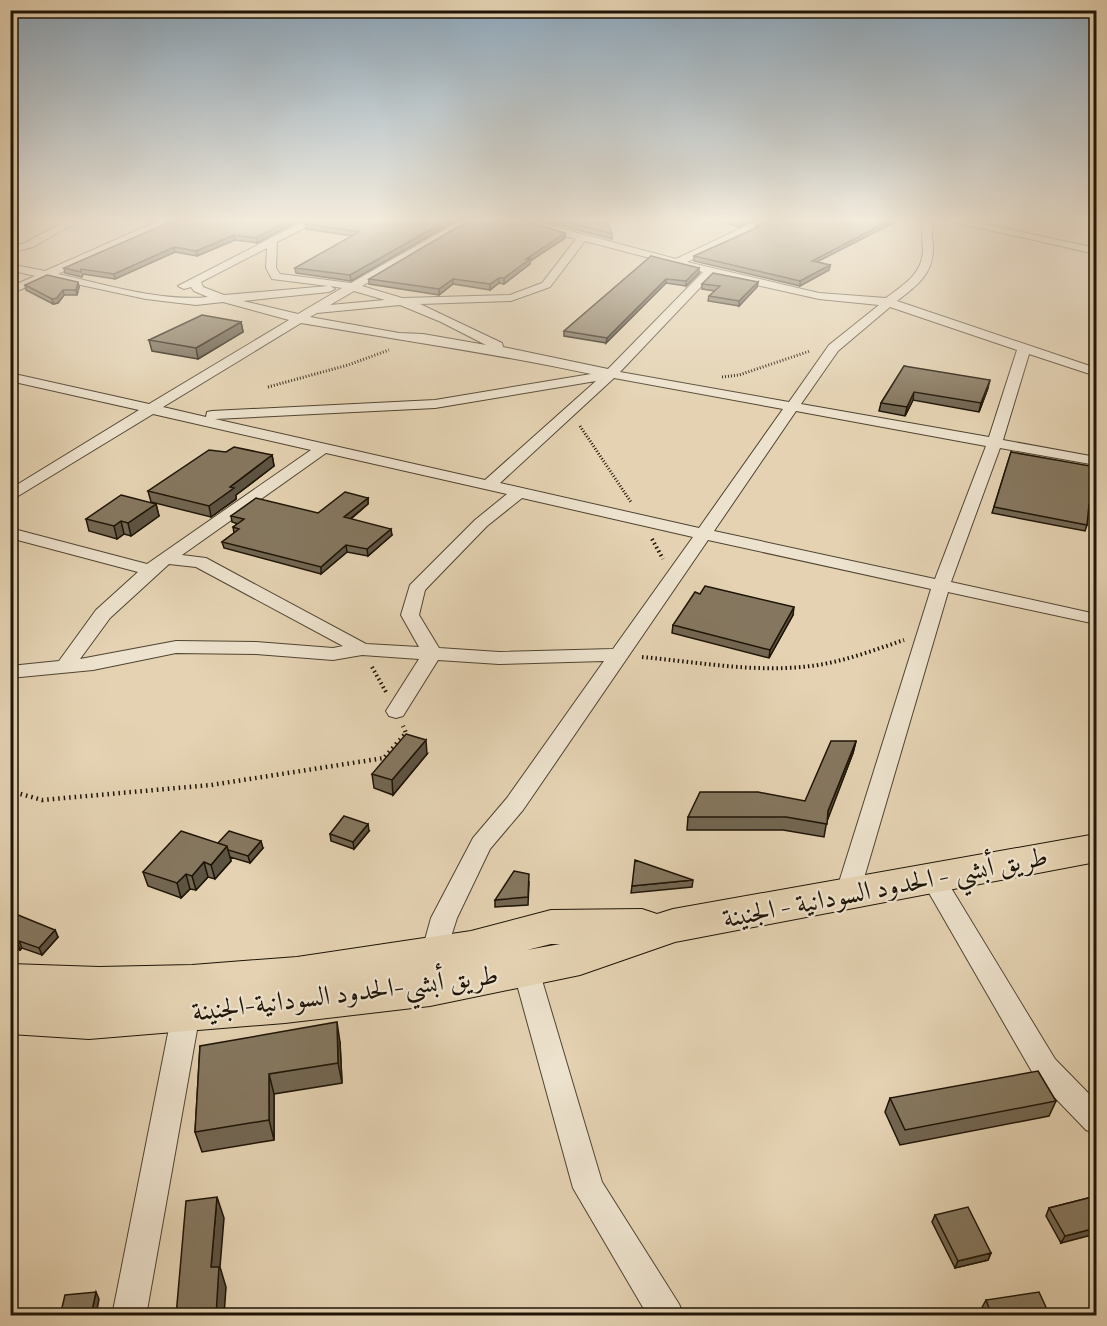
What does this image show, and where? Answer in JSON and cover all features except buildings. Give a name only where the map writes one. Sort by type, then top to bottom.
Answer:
[{"type":"highway","name":"طريق أبشي - الحدود السودانية - الجنينة","points":[[673,926],[1096,848]]},
{"type":"highway","points":[[431,971],[471,948],[550,927],[673,926]]},
{"type":"highway","name":"طريق أبشي-الحدود السودانية-الجنينة","points":[[10,1015],[88,1020],[185,1003],[431,971],[526,970],[580,957],[673,926]]},
{"type":"highway","points":[[10,982],[185,1003]]},
{"type":"street","points":[[10,291],[28,283]]},
{"type":"street","points":[[88,283],[146,296],[196,302],[350,287]]},
{"type":"street","points":[[146,296],[191,283]]},
{"type":"street","points":[[196,283],[198,289],[223,299],[307,315],[399,337],[423,338],[508,352],[611,374],[1096,461]]},
{"type":"street","points":[[330,283],[405,301],[459,324],[508,352]]},
{"type":"street","points":[[10,496],[357,283]]},
{"type":"street","points":[[307,315],[405,301],[511,298],[548,283]]},
{"type":"street","points":[[489,485],[611,374],[699,283]]},
{"type":"street","points":[[762,283],[819,296],[887,302],[1096,372]]},
{"type":"street","points":[[431,971],[444,918],[482,844],[515,804],[833,348],[912,283]]},
{"type":"street","points":[[847,895],[941,585],[994,444],[1024,348]]},
{"type":"street","points":[[191,417],[435,404],[611,374]]},
{"type":"street","points":[[10,377],[703,534],[1096,618]]},
{"type":"street","points":[[65,667],[103,614],[150,570],[323,448]]},
{"type":"street","points":[[432,653],[410,615],[416,590],[466,538],[520,492]]},
{"type":"street","points":[[10,533],[150,570]]},
{"type":"street","points":[[166,559],[200,562],[362,649]]},
{"type":"street","points":[[10,672],[93,664],[177,647],[256,648],[333,654],[362,649],[499,658],[619,655]]},
{"type":"street","points":[[396,711],[432,653]]},
{"type":"street","points":[[933,879],[1046,1068],[1096,1121]]},
{"type":"street","points":[[526,970],[588,1188],[648,1300],[666,1316]]},
{"type":"street","points":[[129,1316],[185,1003]]},
{"type":"path","points":[[678,386],[739,375],[812,351],[833,348]]},
{"type":"path","points":[[571,410],[587,439],[616,477],[673,577]]},
{"type":"path","points":[[619,655],[732,665],[798,667],[855,657],[927,632]]},
{"type":"path","points":[[10,791],[42,800],[211,785],[384,758],[406,733],[362,649]]}]
